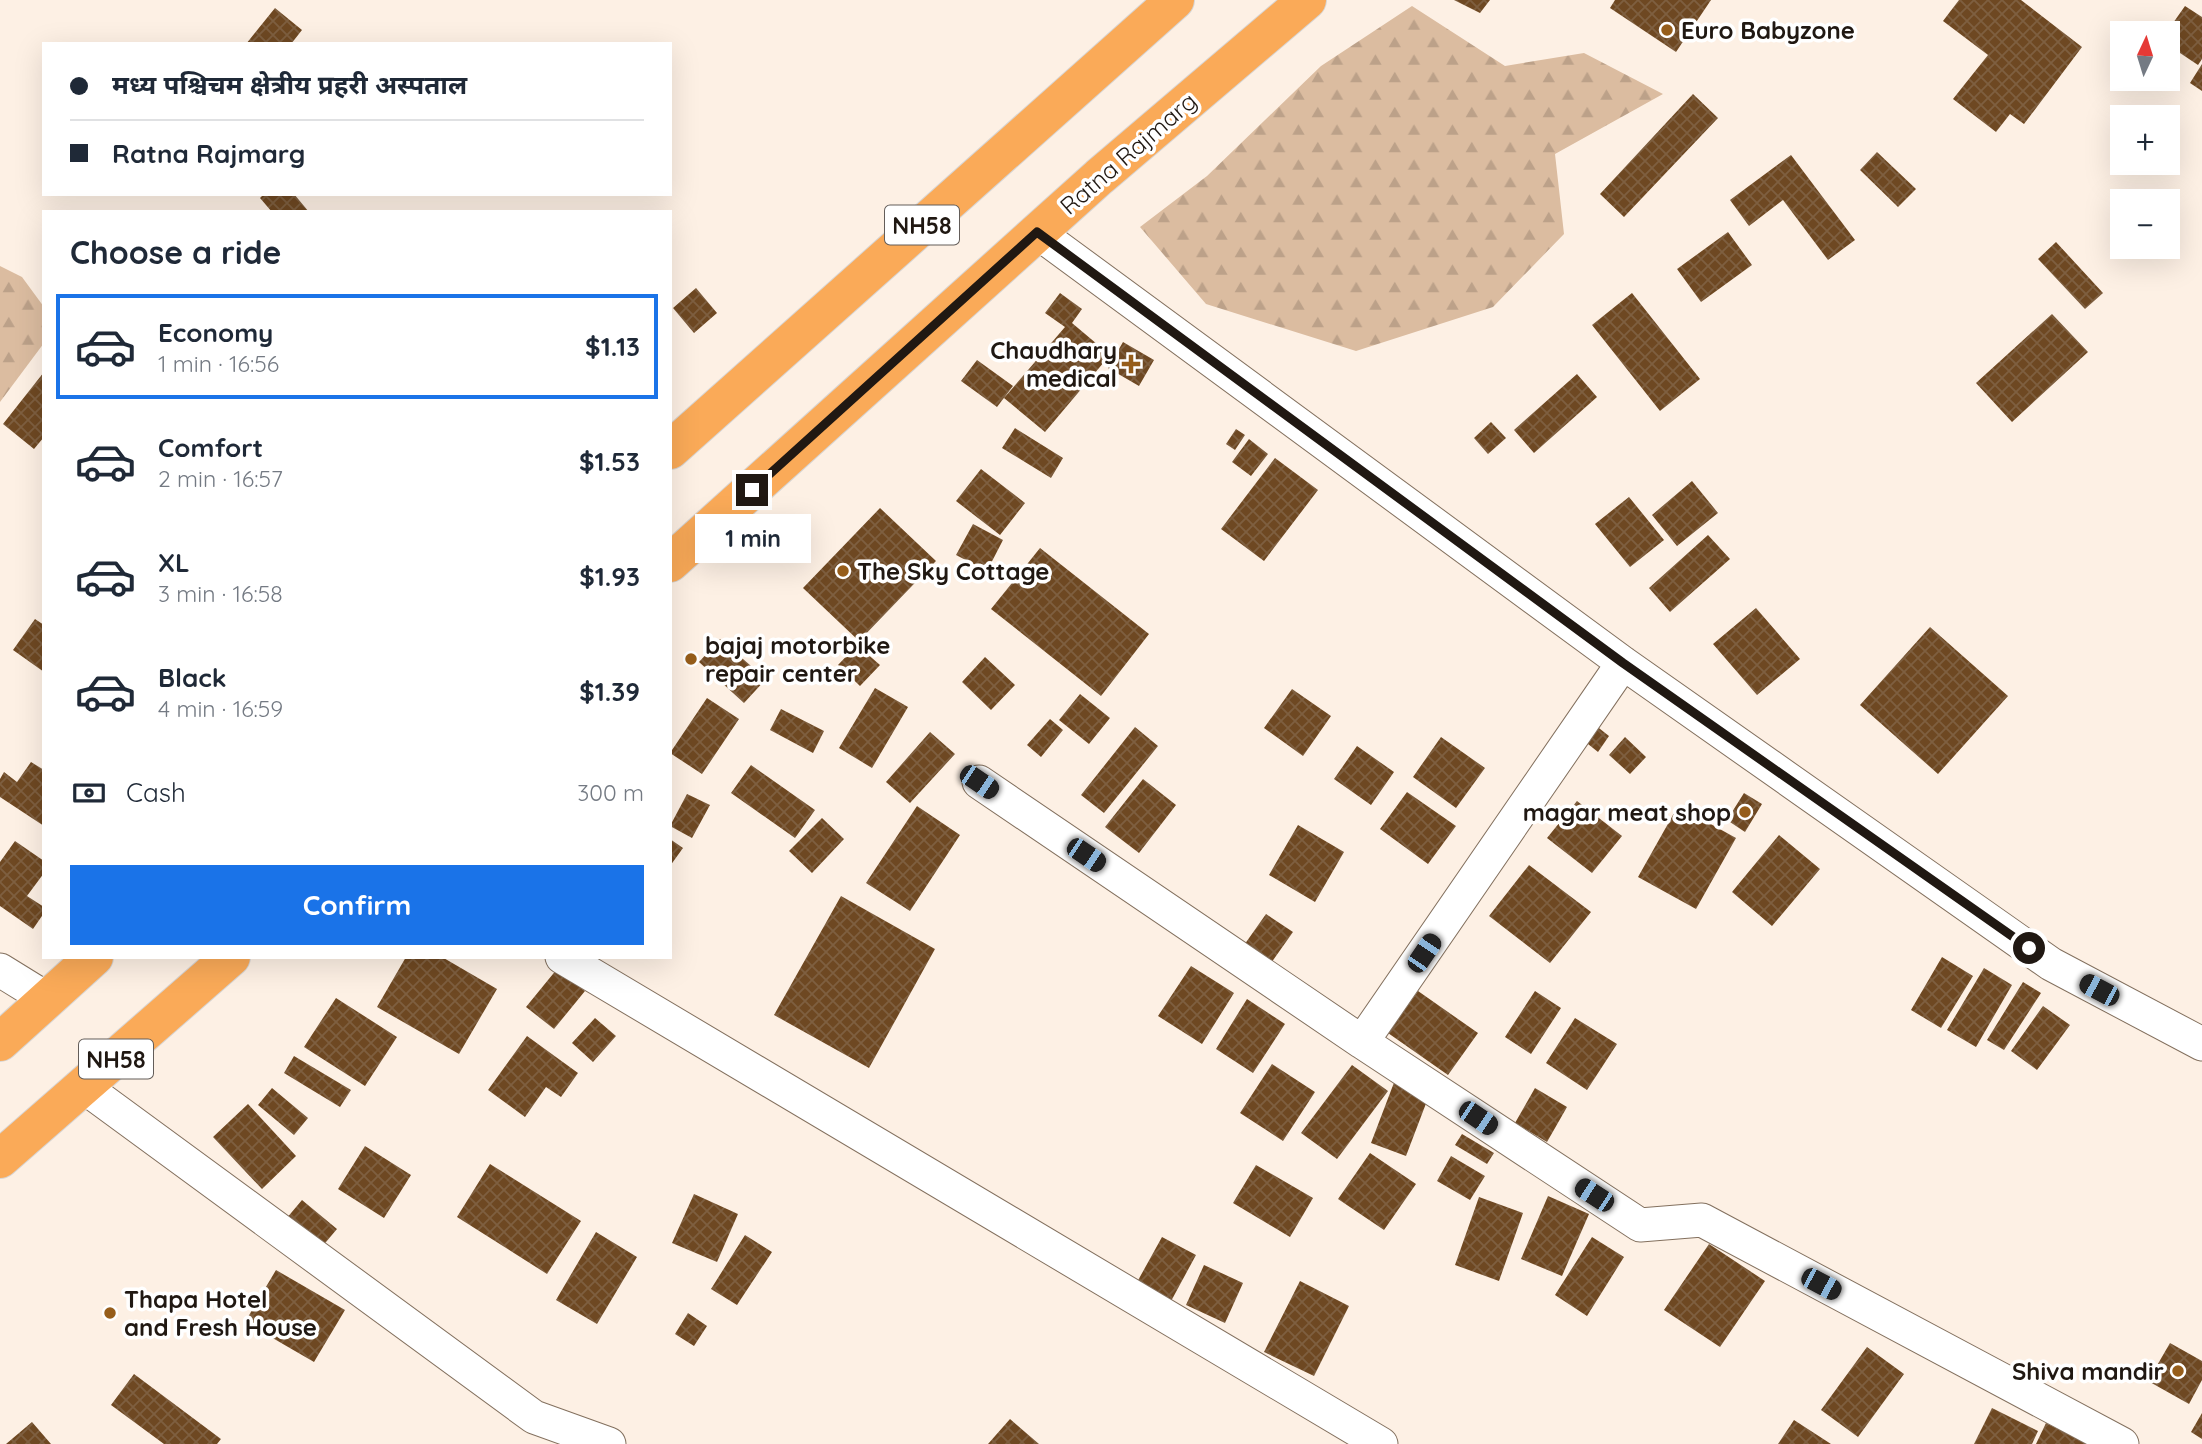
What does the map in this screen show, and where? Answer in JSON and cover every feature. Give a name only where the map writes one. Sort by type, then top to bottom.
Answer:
[{"type":"highway","name":"NH58","points":[[672,448],[1175,0]]},
{"type":"highway","name":"Ratna Rajmarg","points":[[672,561],[1037,232],[1307,0]]},
{"type":"highway","points":[[0,1042],[92,959]]},
{"type":"highway","name":"NH58","points":[[0,1159],[229,959]]},
{"type":"street","points":[[1037,232],[1623,663],[2051,964],[2202,1044]]},
{"type":"street","points":[[1362,1042],[1623,663]]},
{"type":"street","points":[[979,782],[1362,1042],[1640,1225],[1702,1220],[2122,1444]]},
{"type":"street","points":[[565,959],[1381,1444]]},
{"type":"street","points":[[0,970],[47,999]]},
{"type":"street","points":[[84,1087],[534,1417],[609,1444]]},
{"type":"green space","points":[[1412,6],[1505,66],[1584,53],[1663,94],[1555,154],[1564,234],[1493,307],[1356,351],[1206,304],[1140,227],[1207,176],[1321,66]]},
{"type":"green space","points":[[0,266],[22,277],[42,304],[42,346],[0,402]]},
{"type":"building","points":[[1454,0],[1490,0],[1480,13]]},
{"type":"building","name":"Euro Babyzone","points":[[1615,0],[1711,0],[1676,52],[1610,8]]},
{"type":"building","points":[[1959,0],[2021,0],[2082,47],[2024,124],[2010,114],[1996,132],[1953,99],[1988,55],[1943,21]]},
{"type":"building","points":[[2185,6],[2202,17],[2202,59],[2198,65],[2180,53],[2180,21],[2174,21]]},
{"type":"building","points":[[275,8],[302,30],[293,42],[248,42]]},
{"type":"building","points":[[2202,64],[2202,91],[2190,83]]},
{"type":"building","points":[[1693,94],[1718,118],[1624,217],[1600,194]]},
{"type":"building","points":[[1877,152],[1916,189],[1898,207],[1860,170]]},
{"type":"building","points":[[1791,155],[1855,240],[1828,260],[1783,200],[1749,226],[1730,200]]},
{"type":"building","points":[[296,196],[307,210],[270,210],[260,198]]},
{"type":"building","points":[[1728,232],[1752,265],[1701,302],[1677,269]]},
{"type":"building","points":[[2056,242],[2103,293],[2085,309],[2038,259]]},
{"type":"building","points":[[696,288],[717,313],[694,333],[673,308]]},
{"type":"building","points":[[1060,293],[1082,309],[1072,323],[1110,355],[1045,432],[1004,398],[1065,327],[1045,313]]},
{"type":"building","points":[[1632,293],[1700,379],[1660,411],[1592,325]]},
{"type":"building","points":[[2052,314],[2088,352],[2012,422],[1976,383]]},
{"type":"building","name":"Chaudhary medical","points":[[1123,342],[1154,360],[1139,386],[1108,368]]},
{"type":"building","points":[[977,360],[1013,386],[997,407],[961,381]]},
{"type":"building","points":[[1577,374],[1597,397],[1534,453],[1514,430]]},
{"type":"building","points":[[42,375],[42,439],[34,449],[3,424]]},
{"type":"building","points":[[1491,422],[1506,438],[1488,454],[1474,438]]},
{"type":"building","points":[[1015,428],[1063,458],[1051,478],[1002,448]]},
{"type":"building","points":[[1236,429],[1245,435],[1235,450],[1226,444]]},
{"type":"building","points":[[1249,439],[1268,454],[1251,476],[1232,462]]},
{"type":"building","points":[[1275,458],[1318,490],[1264,561],[1221,529]]},
{"type":"building","points":[[981,469],[1025,503],[1000,535],[956,501]]},
{"type":"building","points":[[1692,481],[1718,513],[1677,546],[1652,515]]},
{"type":"building","points":[[1629,497],[1664,540],[1630,567],[1595,524]]},
{"type":"building","points":[[880,508],[936,561],[859,641],[803,588]]},
{"type":"building","points":[[973,524],[1003,540],[987,571],[956,555]]},
{"type":"building","points":[[1708,535],[1730,559],[1670,612],[1649,588]]},
{"type":"building","points":[[1040,548],[1149,634],[1101,696],[991,609]]},
{"type":"building","points":[[1756,608],[1800,659],[1757,695],[1713,644]]},
{"type":"building","points":[[35,619],[42,624],[42,671],[13,650]]},
{"type":"building","points":[[1930,627],[2008,696],[1938,774],[1860,705]]},
{"type":"building","points":[[720,639],[766,679],[744,703],[699,662]]},
{"type":"building","points":[[857,645],[880,665],[860,686],[838,665]]},
{"type":"building","points":[[985,657],[1015,685],[991,710],[962,682]]},
{"type":"building","points":[[875,688],[908,707],[872,768],[839,748]]},
{"type":"building","points":[[1292,689],[1331,716],[1303,756],[1264,728]]},
{"type":"building","points":[[1080,694],[1110,718],[1089,744],[1059,720]]},
{"type":"building","points":[[707,698],[739,719],[702,774],[672,754],[672,750]]},
{"type":"building","points":[[781,709],[824,731],[813,753],[770,730]]},
{"type":"building","points":[[1050,719],[1063,730],[1041,757],[1027,745]]},
{"type":"building","points":[[1590,721],[1609,736],[1598,752],[1578,736]]},
{"type":"building","points":[[1135,727],[1158,746],[1104,813],[1081,795]]},
{"type":"building","points":[[930,732],[955,754],[910,803],[886,782]]},
{"type":"building","points":[[1441,737],[1485,768],[1456,808],[1413,777]]},
{"type":"building","points":[[1625,737],[1646,757],[1630,774],[1609,755]]},
{"type":"building","points":[[1357,746],[1394,772],[1371,805],[1334,779]]},
{"type":"building","points":[[31,762],[42,769],[42,825],[0,797],[0,779],[4,772],[17,782]]},
{"type":"building","points":[[751,765],[815,810],[795,838],[731,793]]},
{"type":"building","points":[[1143,779],[1176,805],[1139,853],[1105,827]]},
{"type":"building","points":[[1407,792],[1456,826],[1428,864],[1380,829]]},
{"type":"building","name":"magar meat shop","points":[[1744,793],[1762,804],[1745,832],[1727,820]]},
{"type":"building","points":[[687,794],[710,805],[692,838],[672,827]]},
{"type":"building","points":[[1577,801],[1622,836],[1592,873],[1547,838]]},
{"type":"building","points":[[917,806],[960,835],[910,911],[866,883]]},
{"type":"building","points":[[1678,806],[1736,838],[1696,909],[1638,877]]},
{"type":"building","points":[[822,818],[844,839],[812,873],[789,851]]},
{"type":"building","points":[[1298,825],[1344,852],[1315,902],[1269,875]]},
{"type":"building","points":[[1779,835],[1820,869],[1772,926],[1732,892]]},
{"type":"building","points":[[672,840],[683,848],[672,863]]},
{"type":"building","points":[[15,841],[42,860],[42,876],[27,896],[42,906],[42,916],[33,929],[0,906],[0,862]]},
{"type":"building","points":[[1529,865],[1591,912],[1550,963],[1489,916]]},
{"type":"building","points":[[841,896],[935,949],[869,1068],[774,1015]]},
{"type":"building","points":[[1266,914],[1293,932],[1269,966],[1242,948]]},
{"type":"building","points":[[1942,957],[1973,976],[1941,1028],[1911,1010]]},
{"type":"building","points":[[405,959],[445,959],[497,989],[459,1054],[377,1007]]},
{"type":"building","points":[[1191,966],[1234,993],[1202,1044],[1158,1016]]},
{"type":"building","points":[[1984,968],[2012,985],[1976,1047],[1947,1030]]},
{"type":"building","points":[[557,969],[585,991],[554,1029],[526,1007]]},
{"type":"building","points":[[2023,982],[2041,993],[2004,1050],[1987,1040]]},
{"type":"building","points":[[1418,991],[1478,1033],[1448,1075],[1388,1033]]},
{"type":"building","points":[[1535,991],[1561,1008],[1531,1054],[1505,1037]]},
{"type":"building","points":[[336,998],[397,1037],[365,1086],[304,1047]]},
{"type":"building","points":[[1247,999],[1285,1024],[1253,1073],[1216,1049]]},
{"type":"building","points":[[2043,1006],[2070,1025],[2037,1070],[2011,1051]]},
{"type":"building","points":[[595,1018],[616,1036],[593,1062],[572,1043]]},
{"type":"building","points":[[1575,1018],[1617,1044],[1587,1090],[1546,1063]]},
{"type":"building","points":[[527,1036],[578,1073],[561,1097],[546,1087],[525,1117],[488,1090]]},
{"type":"building","points":[[294,1056],[351,1090],[340,1107],[284,1073]]},
{"type":"building","points":[[1272,1064],[1315,1092],[1283,1141],[1240,1113]]},
{"type":"building","points":[[1352,1065],[1388,1091],[1337,1159],[1301,1133]]},
{"type":"building","points":[[1395,1080],[1430,1093],[1406,1156],[1371,1143]]},
{"type":"building","points":[[272,1088],[308,1118],[294,1135],[258,1105]]},
{"type":"building","points":[[1535,1088],[1567,1107],[1547,1142],[1515,1123]]},
{"type":"building","points":[[248,1104],[296,1156],[262,1189],[213,1137]]},
{"type":"building","points":[[1462,1134],[1494,1153],[1487,1164],[1455,1145]]},
{"type":"building","points":[[365,1146],[411,1175],[384,1218],[338,1189]]},
{"type":"building","points":[[1370,1153],[1416,1184],[1384,1230],[1338,1199]]},
{"type":"building","points":[[1451,1156],[1485,1176],[1470,1200],[1437,1181]]},
{"type":"building","points":[[490,1164],[581,1221],[547,1274],[457,1217]]},
{"type":"building","points":[[1256,1165],[1313,1198],[1290,1237],[1233,1203]]},
{"type":"building","points":[[694,1194],[738,1214],[717,1262],[672,1243]]},
{"type":"building","points":[[1548,1196],[1589,1214],[1562,1276],[1521,1259]]},
{"type":"building","points":[[1479,1197],[1523,1213],[1499,1281],[1455,1265]]},
{"type":"building","points":[[302,1200],[337,1229],[321,1248],[286,1219]]},
{"type":"building","points":[[596,1232],[637,1257],[597,1324],[556,1300]]},
{"type":"building","points":[[745,1235],[772,1252],[737,1305],[711,1289]]},
{"type":"building","points":[[1162,1237],[1196,1255],[1170,1303],[1136,1284]]},
{"type":"building","points":[[1592,1237],[1624,1257],[1587,1316],[1555,1295]]},
{"type":"building","points":[[1709,1244],[1765,1281],[1720,1347],[1664,1310]]},
{"type":"building","points":[[1204,1265],[1243,1283],[1225,1323],[1186,1305]]},
{"type":"building","points":[[276,1270],[345,1310],[314,1362],[245,1322]]},
{"type":"building","points":[[1300,1281],[1349,1306],[1314,1376],[1264,1352]]},
{"type":"building","points":[[688,1313],[707,1326],[694,1346],[675,1334]]},
{"type":"building","name":"Shiva mandir","points":[[2170,1343],[2202,1361],[2202,1380],[2189,1404],[2148,1381]]},
{"type":"building","points":[[1867,1347],[1904,1374],[1858,1437],[1821,1410]]},
{"type":"building","points":[[134,1374],[221,1439],[217,1444],[164,1444],[111,1405]]},
{"type":"building","points":[[1992,1408],[2038,1431],[2032,1444],[1974,1444]]},
{"type":"building","points":[[2202,1413],[2202,1439],[2191,1432]]},
{"type":"building","points":[[1010,1419],[1039,1444],[988,1444]]},
{"type":"building","points":[[1794,1420],[1831,1444],[1778,1444]]},
{"type":"building","points":[[32,1422],[51,1444],[6,1444]]},
{"type":"building","points":[[2046,1423],[2089,1444],[2036,1444]]},
{"type":"place","name":"Euro Babyzone","points":[[1667,30]]},
{"type":"place","name":"Chaudhary medical","points":[[1131,364]]},
{"type":"place","name":"The Sky Cottage","points":[[843,571]]},
{"type":"place","name":"bajaj motorbike repair center","points":[[691,659]]},
{"type":"place","name":"magar meat shop","points":[[1745,812]]},
{"type":"place","name":"Thapa Hotel and Fresh House","points":[[110,1313]]},
{"type":"place","name":"Shiva mandir","points":[[2178,1371]]},
{"type":"route","points":[[752,490],[1037,232],[1623,663],[2029,948]]}]
